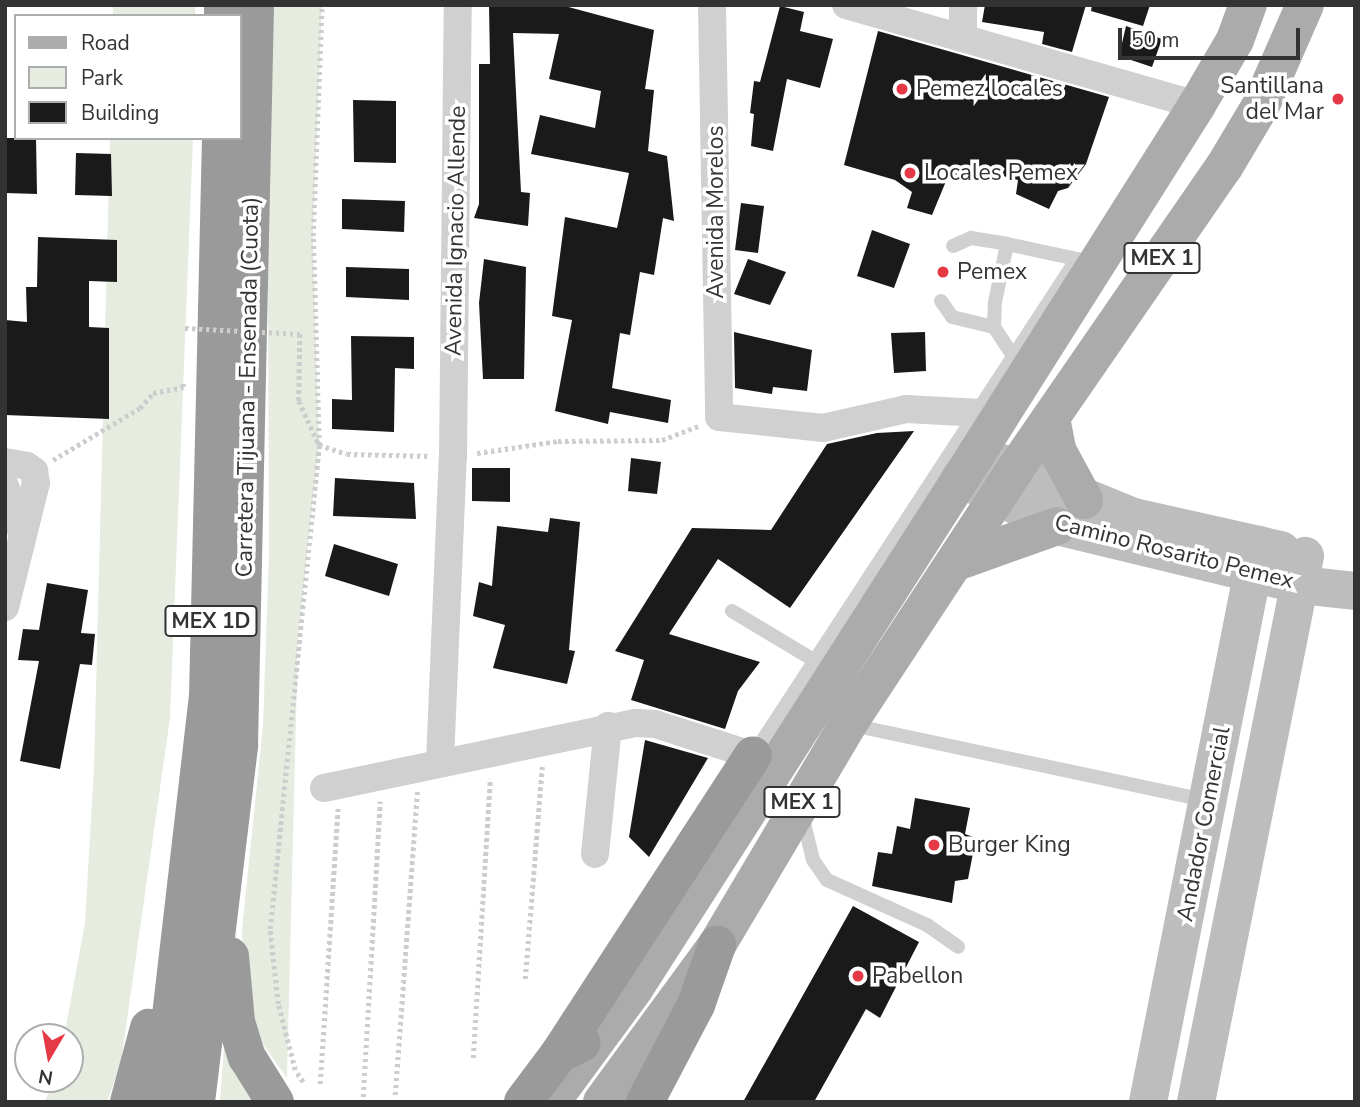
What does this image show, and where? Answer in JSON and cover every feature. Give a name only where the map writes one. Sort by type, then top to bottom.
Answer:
[{"type":"highway","name":"Carretera Tijuana - Ensenada (Cuota)","points":[[195,1102],[233,806],[245,587],[255,5]]},
{"type":"highway","name":"Carretera Tijuana - Ensenada (Cuota)","points":[[161,1102],[208,697],[221,140]]},
{"type":"highway","points":[[523,1102],[766,759]]},
{"type":"highway","points":[[233,806],[230,969],[236,1022],[247,1056],[289,1092]]},
{"type":"highway","points":[[129,1102],[158,981],[182,915]]},
{"type":"highway","points":[[645,1102],[696,1004],[717,945]]},
{"type":"highway","points":[[559,1054],[603,1033]]},
{"type":"main road","name":"MEX 1","points":[[551,1102],[603,1033],[766,759],[825,666],[968,465],[989,413],[1183,105],[1235,40],[1248,5]]},
{"type":"main road","name":"MEX 1","points":[[602,1102],[717,945],[848,724],[1005,484],[1224,167],[1261,105],[1305,5]]},
{"type":"main road","points":[[1051,418],[1057,450],[1084,499]]},
{"type":"main road","name":"Camino Rosarito Pemex","points":[[968,465],[1005,484],[1057,526],[1255,559],[1302,570],[1355,591]]},
{"type":"main road","name":"Camino Rosarito Pemex","points":[[1005,484],[1084,499],[1182,531],[1255,559]]},
{"type":"main road","points":[[956,562],[1057,526]]},
{"type":"main road","name":"Andador Comercial","points":[[1148,1102],[1210,801],[1255,559]]},
{"type":"main road","name":"Camino Rosarito Pemex","points":[[1302,570],[1355,566]]},
{"type":"main road","name":"Andador Comercial","points":[[1196,1102],[1302,570]]},
{"type":"street","name":"Avenida Ignacio Allende","points":[[429,764],[450,594],[458,5]]},
{"type":"street","name":"Avenida Morelos","points":[[712,5],[719,417]]},
{"type":"street","points":[[846,5],[963,37],[1183,105]]},
{"type":"street","points":[[963,5],[963,37]]},
{"type":"street","points":[[719,417],[726,422],[823,428],[885,411],[989,413]]},
{"type":"street","points":[[5,462],[34,471],[36,482],[5,607]]},
{"type":"street","points":[[5,486],[23,536]]},
{"type":"street","points":[[332,786],[608,726],[655,724],[766,759]]},
{"type":"street","points":[[595,854],[608,726]]},
{"type":"lane","points":[[953,246],[971,238],[1084,259]]},
{"type":"lane","points":[[1007,244],[994,327],[1019,365]]},
{"type":"lane","points":[[941,301],[952,317],[994,327]]},
{"type":"lane","points":[[732,611],[825,666],[989,413]]},
{"type":"lane","points":[[848,724],[1210,801]]},
{"type":"lane","points":[[800,806],[813,860],[827,880],[926,925],[958,947]]},
{"type":"path","points":[[289,1092],[295,1070],[278,1004],[270,929],[319,445],[313,236],[322,5]]},
{"type":"path","points":[[186,328],[300,334],[299,401],[319,445],[347,454],[453,457],[558,441],[662,440],[719,417]]},
{"type":"path","points":[[34,471],[140,408],[153,393],[183,387]]},
{"type":"path","points":[[525,979],[544,739]]},
{"type":"path","points":[[473,1058],[492,750]]},
{"type":"path","points":[[395,1095],[429,764]]},
{"type":"path","points":[[363,1097],[382,775]]},
{"type":"path","points":[[320,1084],[332,786]]},
{"type":"green space","points":[[113,5],[195,5],[195,14],[113,14]]},
{"type":"green space","points":[[267,5],[322,5],[313,236],[319,445],[298,638],[287,1078],[257,1036],[244,994],[242,929],[263,726],[269,554]]},
{"type":"green space","points":[[110,140],[193,140],[170,718],[121,1062],[107,1102],[44,1102],[49,1093],[84,1093],[84,1023],[67,1023],[85,923],[94,767]]},
{"type":"green space","points":[[225,1032],[257,1102],[220,1102]]},
{"type":"building","points":[[489,5],[561,5],[654,30],[645,89],[654,90],[648,151],[667,156],[674,221],[663,218],[654,275],[640,272],[630,335],[620,333],[612,388],[671,400],[668,423],[610,412],[608,424],[555,411],[572,320],[552,316],[565,217],[617,228],[629,173],[531,154],[540,115],[595,128],[601,91],[549,79],[559,34],[513,33],[521,192],[530,193],[528,226],[474,218],[479,204],[479,64],[490,64]]},
{"type":"building","points":[[985,5],[1086,5],[1072,52],[1042,44],[1044,32],[982,22]]},
{"type":"building","points":[[1092,5],[1150,5],[1143,26],[1091,11]]},
{"type":"building","points":[[780,6],[804,12],[800,31],[833,39],[820,88],[787,79],[773,151],[751,146],[754,114],[750,113],[754,81],[760,82]]},
{"type":"building","points":[[1126,26],[1162,39],[1152,67],[1119,56]]},
{"type":"building","points":[[878,31],[1109,97],[1086,164],[1068,188],[1058,191],[1049,209],[1016,194],[1018,180],[973,168],[971,179],[949,174],[932,215],[907,208],[912,192],[895,180],[844,165]]},
{"type":"building","points":[[353,100],[396,101],[396,163],[354,162]]},
{"type":"building","points":[[5,138],[36,140],[37,194],[5,193]]},
{"type":"building","points":[[76,153],[111,154],[112,196],[75,195]]},
{"type":"building","points":[[342,199],[405,201],[404,232],[342,229]]},
{"type":"building","points":[[741,203],[764,206],[758,253],[735,250]]},
{"type":"building","points":[[872,230],[910,244],[894,288],[857,276]]},
{"type":"building","points":[[38,237],[117,240],[117,282],[89,281],[89,327],[109,328],[109,419],[5,415],[5,320],[27,322],[26,287],[37,287]]},
{"type":"building","points":[[484,259],[526,267],[524,379],[483,379],[479,303]]},
{"type":"building","points":[[748,259],[786,272],[770,305],[734,294]]},
{"type":"building","points":[[346,267],[409,269],[409,300],[346,297]]},
{"type":"building","points":[[734,332],[812,350],[807,391],[773,387],[772,394],[735,388]]},
{"type":"building","points":[[925,332],[926,371],[894,373],[891,333]]},
{"type":"building","points":[[351,336],[414,337],[414,369],[395,368],[394,432],[332,429],[332,399],[352,400]]},
{"type":"building","points":[[914,431],[790,608],[718,559],[669,634],[760,662],[738,691],[725,729],[631,700],[644,660],[615,651],[692,528],[771,530],[827,444],[877,433]]},
{"type":"building","points":[[631,458],[661,462],[657,494],[628,491]]},
{"type":"building","points":[[472,468],[510,468],[510,502],[472,501]]},
{"type":"building","points":[[335,478],[414,483],[416,519],[333,516]]},
{"type":"building","points":[[550,518],[580,522],[569,650],[575,651],[567,684],[493,668],[505,625],[473,616],[479,582],[492,586],[497,526],[548,532]]},
{"type":"building","points":[[334,544],[398,564],[389,596],[325,576]]},
{"type":"building","points":[[47,583],[88,590],[81,633],[95,634],[92,665],[80,664],[60,769],[20,761],[39,661],[18,660],[23,629],[39,630]]},
{"type":"building","points":[[645,740],[708,758],[649,857],[629,837]]},
{"type":"building","name":"Burger King","points":[[915,798],[970,808],[965,834],[976,838],[968,879],[955,881],[952,903],[872,886],[878,852],[892,854],[897,826],[910,829]]},
{"type":"building","name":"Pabellon","points":[[853,906],[919,942],[880,1018],[866,1009],[814,1102],[743,1102]]},
{"type":"place","name":"Pemez locales","points":[[902,89]]},
{"type":"place","name":"Santillana del Mar","points":[[1338,99]]},
{"type":"place","name":"Locales Pemex","points":[[910,173]]},
{"type":"place","name":"Pemex","points":[[943,272]]},
{"type":"place","name":"Burger King","points":[[934,845]]},
{"type":"place","name":"Pabellon","points":[[858,976]]}]
